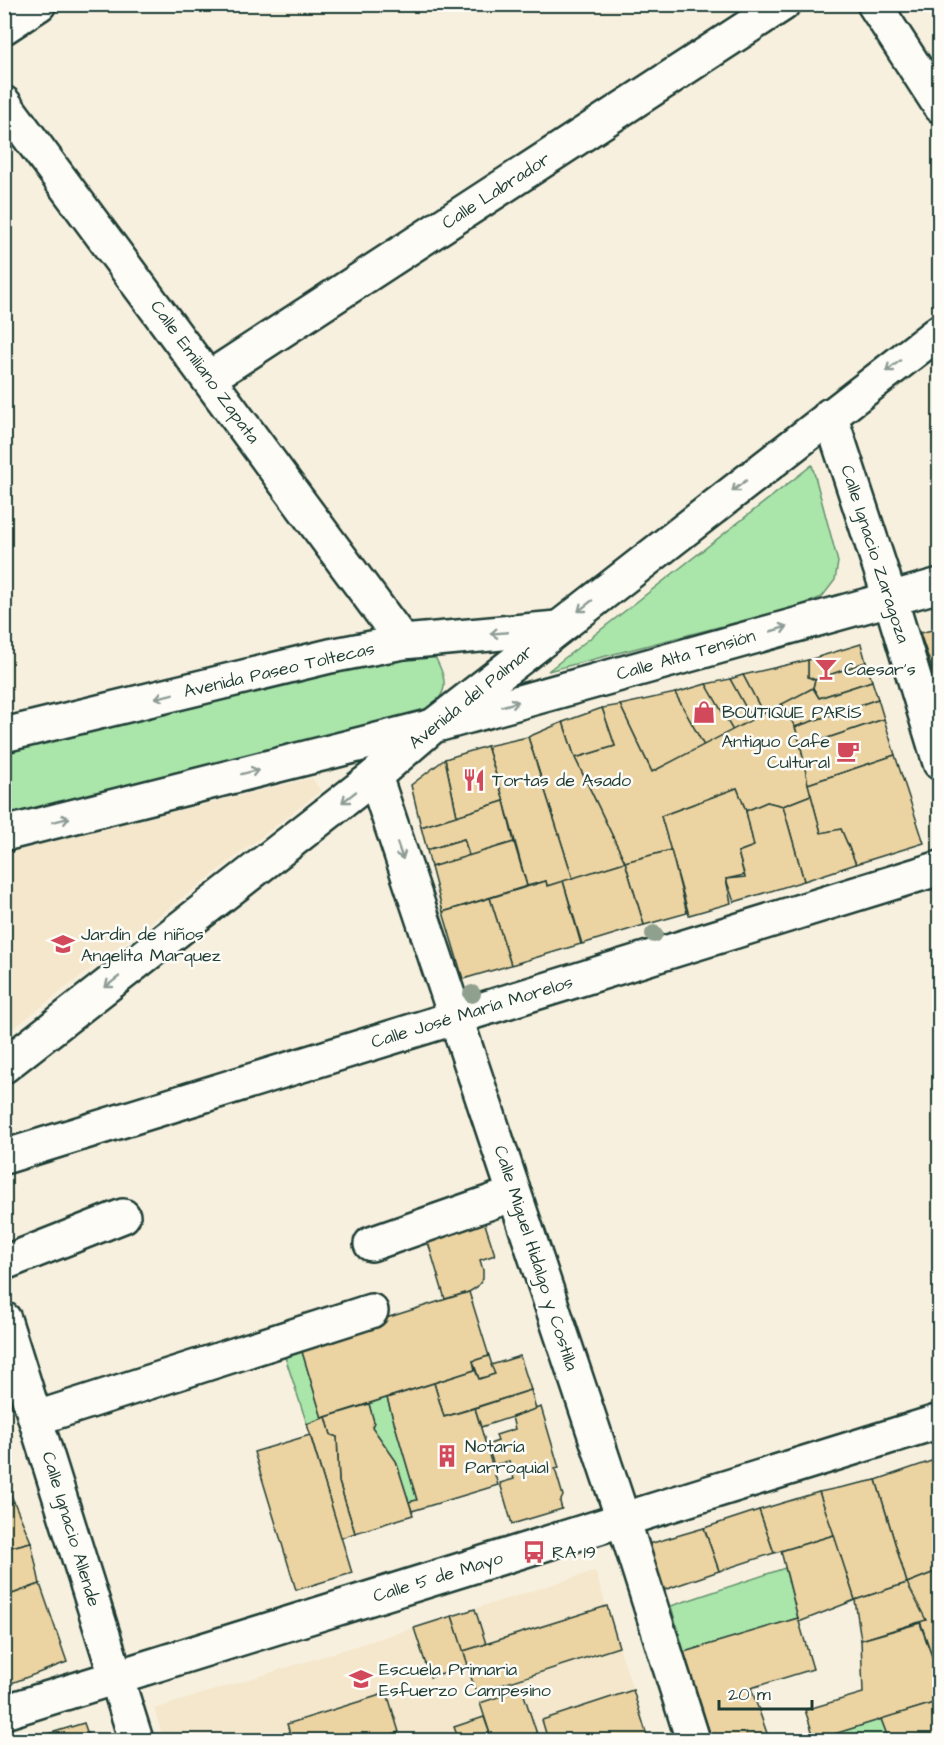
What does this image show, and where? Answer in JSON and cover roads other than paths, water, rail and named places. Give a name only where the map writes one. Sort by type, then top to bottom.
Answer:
[{"type":"street","points":[[4,27],[39,4]]},
{"type":"street","name":"Calle Labrador","points":[[209,378],[783,4]]},
{"type":"street","points":[[874,4],[939,106]]},
{"type":"street","name":"Calle Emiliano Zapata","points":[[4,103],[403,642]]},
{"type":"street","name":"Avenida del Palmar","points":[[4,1066],[375,776],[433,726],[557,628],[939,331]]},
{"type":"street","name":"Calle Ignacio Zaragoza","points":[[830,415],[890,598],[939,763]]},
{"type":"street","name":"Calle Alta Tensión","points":[[433,726],[939,585]]},
{"type":"street","name":"Avenida Paseo Toltecas","points":[[4,735],[330,656],[403,642],[557,628]]},
{"type":"street","points":[[9,832],[433,726]]},
{"type":"street","name":"Calle Miguel Hidalgo y Costilla","points":[[375,776],[623,1519],[693,1740]]},
{"type":"street","name":"Calle José María Morelos","points":[[4,1157],[939,868]]},
{"type":"street","points":[[371,1245],[514,1194]]},
{"type":"street","points":[[4,1263],[123,1216]]},
{"type":"street","points":[[37,1418],[371,1311]]},
{"type":"street","name":"Calle Ignacio Allende","points":[[4,1319],[37,1418],[136,1740]]},
{"type":"street","name":"Calle 5 de Mayo","points":[[4,1712],[939,1421]]},
{"type":"place","name":"Caesar's","points":[[826,669]]},
{"type":"place","name":"BOUTIQUE PARÍS","points":[[704,712]]},
{"type":"place","name":"Antiguo Cafe Cultural","points":[[848,751]]},
{"type":"place","name":"Tortas de Asado","points":[[474,780]]},
{"type":"place","name":"Jardín de niños Angelita Marquez","points":[[63,944]]},
{"type":"place","name":"Notaría Parroquial","points":[[447,1456]]},
{"type":"place","name":"RA 19","points":[[534,1552]]},
{"type":"place","name":"Escuela Primaria Esfuerzo Campesino","points":[[361,1679]]}]
